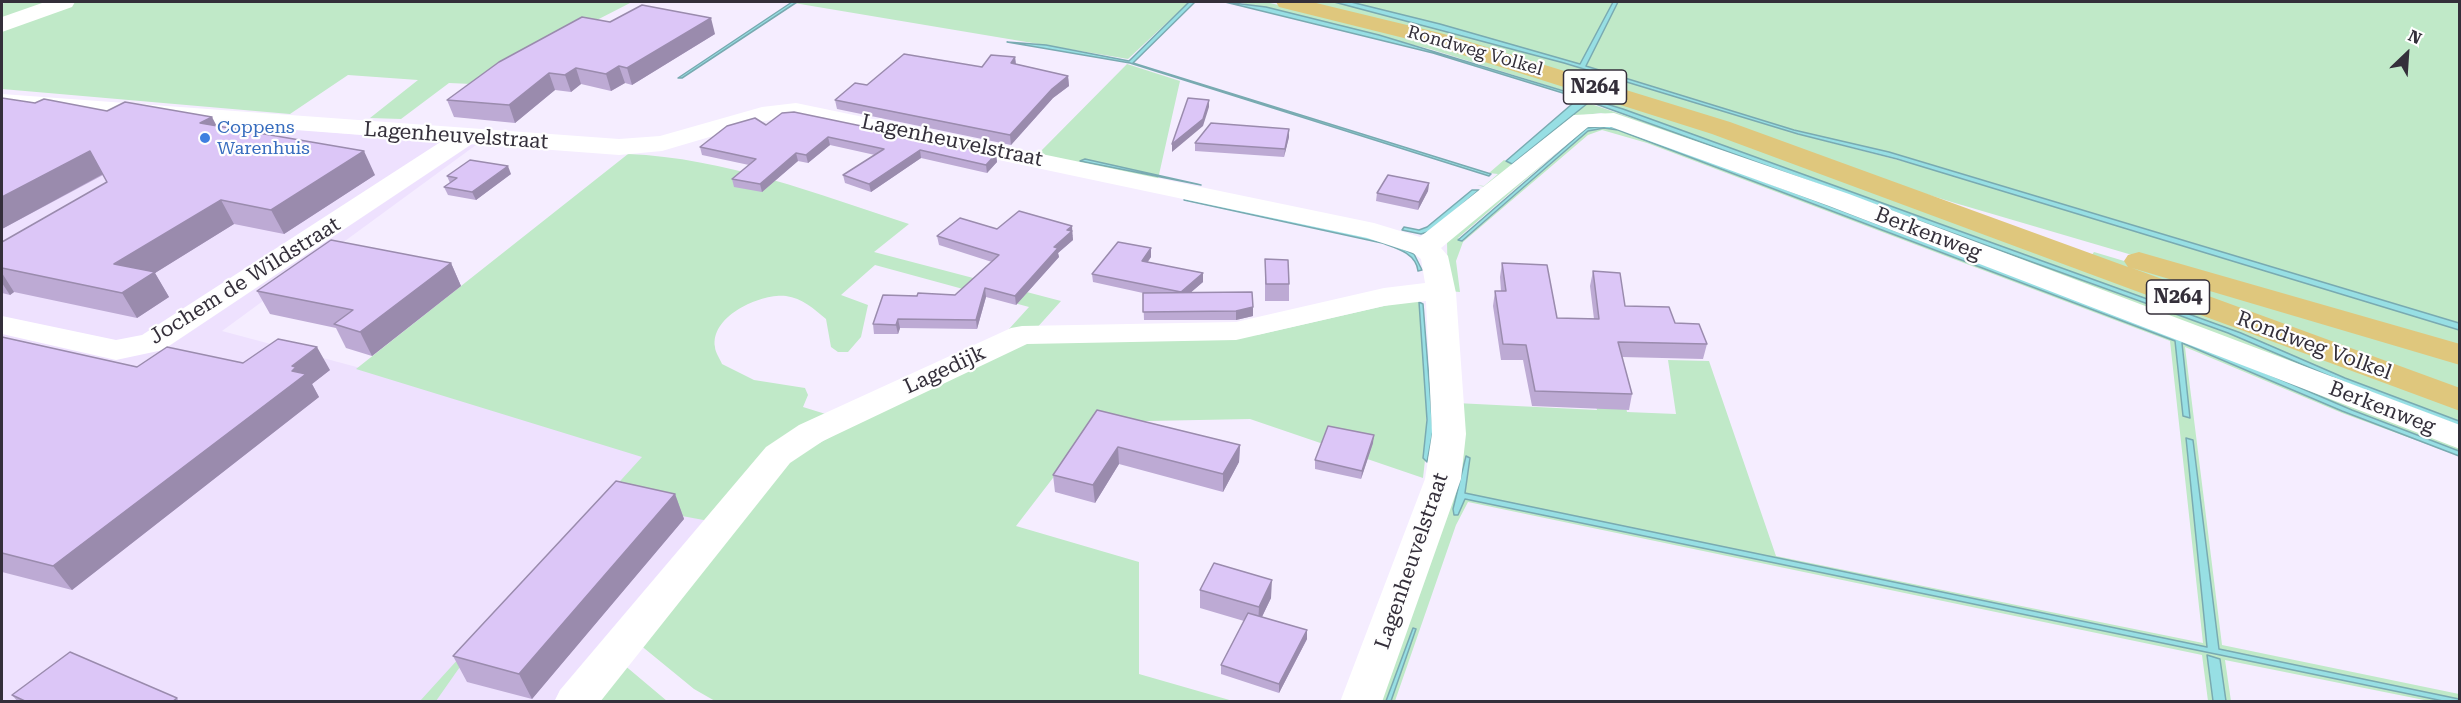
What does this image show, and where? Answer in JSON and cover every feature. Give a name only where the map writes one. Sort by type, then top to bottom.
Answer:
[{"type":"main road","name":"Rondweg Volkel","points":[[1287,2],[1436,39],[1722,128],[2460,400]]},
{"type":"main road","name":"Rondweg Volkel","points":[[1898,191],[2460,355]]},
{"type":"street","points":[[2,25],[64,2]]},
{"type":"street","name":"Lagenheuvelstraat","points":[[4,103],[599,146],[642,146],[691,136],[762,114],[796,110],[1374,231],[1423,247],[1434,256],[1441,293],[1449,434],[1447,456],[1429,520],[1361,702]]},
{"type":"street","name":"Berkenweg","points":[[1423,247],[1457,224],[1583,120],[1614,120],[1894,221],[2460,438]]},
{"type":"street","name":"Jochem de Wildstraat","points":[[2,326],[116,350],[152,343],[467,136]]},
{"type":"street","name":"Lagedijk","points":[[574,702],[777,455],[811,433],[1022,335],[1236,332],[1384,297],[1416,292],[1441,293]]},
{"type":"shaded area","points":[[52,2],[2,19],[2,4]]},
{"type":"shaded area","points":[[73,2],[632,2],[472,84],[449,83],[401,119],[370,118],[418,80],[348,75],[290,114],[2,89],[2,28]]},
{"type":"shaded area","points":[[788,2],[1189,2],[1128,59]]},
{"type":"shaded area","points":[[792,2],[797,2],[682,78],[678,78]]},
{"type":"shaded area","points":[[1189,2],[1195,2],[1133,63],[1491,174],[1489,176],[1130,63],[1007,42],[1046,45],[1129,61]]},
{"type":"shaded area","points":[[1225,2],[1266,7],[1379,35],[1623,109],[2241,333],[2345,378],[2459,421],[2459,426],[2348,384],[2228,333],[1593,103],[1588,103],[1512,164],[1506,161],[1579,98],[1433,53]]},
{"type":"shaded area","points":[[1238,2],[1266,2],[1418,39],[1645,109],[2459,403],[2459,421],[2345,378],[2241,333],[1623,109],[1430,49]]},
{"type":"shaded area","points":[[1306,2],[1334,2],[1564,63],[1798,134],[1921,166],[2459,330],[2459,351],[1955,203]]},
{"type":"shaded area","points":[[1334,2],[1351,2],[1440,24],[1580,64],[1613,2],[1618,2],[1586,66],[1794,130],[1889,152],[2459,323],[2459,330],[1897,159],[1798,134],[1564,63]]},
{"type":"shaded area","points":[[1351,2],[1613,2],[1580,64],[1440,24]]},
{"type":"shaded area","points":[[1618,2],[2459,2],[2459,323],[1889,152],[1794,130],[1586,66]]},
{"type":"shaded area","points":[[1127,64],[1180,81],[1158,179],[1038,154]]},
{"type":"shaded area","points":[[1588,103],[1765,163],[2228,333],[2348,384],[1619,117],[1601,113],[1584,115],[1492,189],[1477,185],[1484,186],[1498,174],[1489,173],[1504,160],[1512,164]]},
{"type":"shaded area","points":[[122,114],[476,145],[222,331],[768,477],[586,701],[2,701],[2,115]]},
{"type":"shaded area","points":[[1603,121],[2459,442],[2459,451],[2352,410],[2219,353],[1626,130],[1597,126],[1576,136],[1458,238],[1463,241],[1588,131],[1604,128],[1618,130],[2176,341],[2184,416],[2181,343],[2342,411],[2459,456],[2342,413],[2185,347],[2222,645],[2459,694],[2459,699],[2219,649],[2193,440],[2186,439],[2207,647],[1465,493],[1470,458],[1465,457],[1458,515],[1465,499],[2443,701],[2429,701],[2225,660],[2231,701],[2226,701],[2220,659],[2207,656],[2213,701],[2208,701],[2202,655],[1468,502],[1456,525],[1395,701],[1391,701],[1415,628],[1386,701],[1370,702],[1456,403],[1597,410],[1596,406],[1626,407],[1627,412],[1676,414],[1668,360],[1709,361],[1776,556],[2203,643],[2170,341],[1647,143],[1602,130],[1588,135],[1463,242],[1456,261],[1460,292],[1448,291],[1447,241],[1580,126]]},
{"type":"shaded area","points":[[1609,126],[1655,140],[2219,353],[2352,410],[2459,451],[2459,456],[2342,411],[2182,343],[2190,418],[2183,416],[2175,341],[1618,130],[1604,128],[1588,131],[1462,241],[1458,240],[1587,128]]},
{"type":"shaded area","points":[[628,154],[700,162],[735,170],[909,224],[874,252],[1061,301],[1035,330],[1009,329],[1029,307],[875,265],[841,295],[868,305],[861,337],[848,352],[838,352],[831,347],[826,319],[797,299],[786,296],[764,298],[739,309],[720,326],[716,336],[715,349],[722,364],[754,380],[805,388],[808,395],[803,407],[832,416],[709,521],[628,506],[490,624],[642,457],[356,369]]},
{"type":"shaded area","points":[[1085,159],[1197,184],[1201,185],[1080,161]]},
{"type":"shaded area","points":[[1472,190],[1479,190],[1431,231],[1421,234],[1402,230],[1404,227],[1419,230],[1427,227]]},
{"type":"shaded area","points":[[1185,198],[1383,240],[1414,254],[1422,270],[1418,271],[1414,260],[1404,252],[1382,243],[1184,200]]},
{"type":"shaded area","points":[[2094,252],[2459,361],[2459,394],[2089,259]]},
{"type":"shaded area","points":[[1419,298],[1424,338],[1427,442],[1423,478],[1250,419],[1096,422],[1016,526],[1139,562],[1139,674],[1233,701],[715,701],[694,689],[639,644],[769,470],[1013,339],[1257,335]]},
{"type":"shaded area","points":[[1419,302],[1423,304],[1433,431],[1427,462],[1423,458],[1427,420]]},
{"type":"shaded area","points":[[2186,438],[2193,440],[2219,649],[2459,699],[2459,701],[2443,701],[1465,499],[1458,515],[1454,515],[1453,509],[1466,456],[1470,458],[1465,493],[2207,647]]},
{"type":"shaded area","points":[[490,624],[436,701],[420,701]]},
{"type":"shaded area","points":[[1413,628],[1416,629],[1391,701],[1386,701]]},
{"type":"shaded area","points":[[2207,655],[2220,659],[2226,701],[2213,701]]},
{"type":"shaded area","points":[[623,664],[667,701],[594,702]]},
{"type":"building","points":[[642,5],[711,18],[627,68],[619,66],[606,74],[576,68],[565,75],[549,73],[509,105],[447,100],[499,62],[582,17],[610,22]]},
{"type":"building","points":[[904,54],[982,67],[991,55],[1015,57],[1011,63],[1068,76],[1052,89],[1010,135],[835,100],[855,83],[867,85]]},
{"type":"building","points":[[2,98],[35,103],[44,99],[107,111],[125,102],[212,117],[200,123],[364,151],[271,210],[221,200],[114,264],[155,272],[122,293],[2,268],[2,242],[107,182],[90,151],[2,197]]},
{"type":"building","points":[[1188,98],[1209,100],[1203,119],[1172,144]]},
{"type":"building","points":[[794,112],[996,154],[986,165],[920,150],[869,184],[843,175],[884,149],[828,137],[806,155],[796,153],[760,184],[732,179],[756,159],[700,147],[727,126],[755,118],[766,125],[782,113]]},
{"type":"building","points":[[1211,123],[1289,129],[1285,149],[1195,143]]},
{"type":"building","points":[[470,160],[508,166],[472,192],[444,187],[457,178],[447,176]]},
{"type":"building","points":[[1388,175],[1429,183],[1419,202],[1377,193]]},
{"type":"building","points":[[1019,211],[1072,226],[1067,230],[1072,231],[1054,247],[1058,248],[1015,296],[985,288],[976,320],[898,319],[896,325],[873,324],[883,295],[917,296],[918,293],[955,295],[999,255],[937,236],[960,218],[997,229]]},
{"type":"building","points":[[331,240],[451,263],[360,332],[334,324],[353,310],[257,291]]},
{"type":"building","points":[[1118,242],[1151,248],[1142,261],[1203,273],[1181,292],[1092,274]]},
{"type":"building","points":[[1265,259],[1288,260],[1289,284],[1266,284]]},
{"type":"building","points":[[1502,263],[1547,265],[1557,318],[1599,319],[1593,271],[1620,273],[1625,306],[1669,307],[1675,323],[1699,324],[1707,344],[1618,342],[1632,394],[1535,391],[1526,345],[1503,344],[1495,291],[1506,291]]},
{"type":"building","points":[[1252,292],[1253,307],[1236,311],[1143,312],[1143,293]]},
{"type":"building","points":[[2,337],[137,367],[167,347],[243,363],[278,339],[317,347],[292,366],[296,367],[292,371],[306,374],[53,566],[2,553]]},
{"type":"building","points":[[1097,410],[1240,445],[1223,474],[1118,447],[1093,485],[1053,475]]},
{"type":"building","points":[[1328,426],[1374,435],[1362,471],[1315,460]]},
{"type":"building","points":[[616,481],[675,494],[519,674],[453,656]]},
{"type":"building","points":[[1214,563],[1272,580],[1259,607],[1200,590]]},
{"type":"building","points":[[1248,613],[1307,630],[1279,684],[1221,665]]},
{"type":"building","points":[[70,652],[177,698],[172,702],[27,702],[12,695]]},
{"type":"place","name":"Coppens Warenhuis","points":[[205,138]]}]
